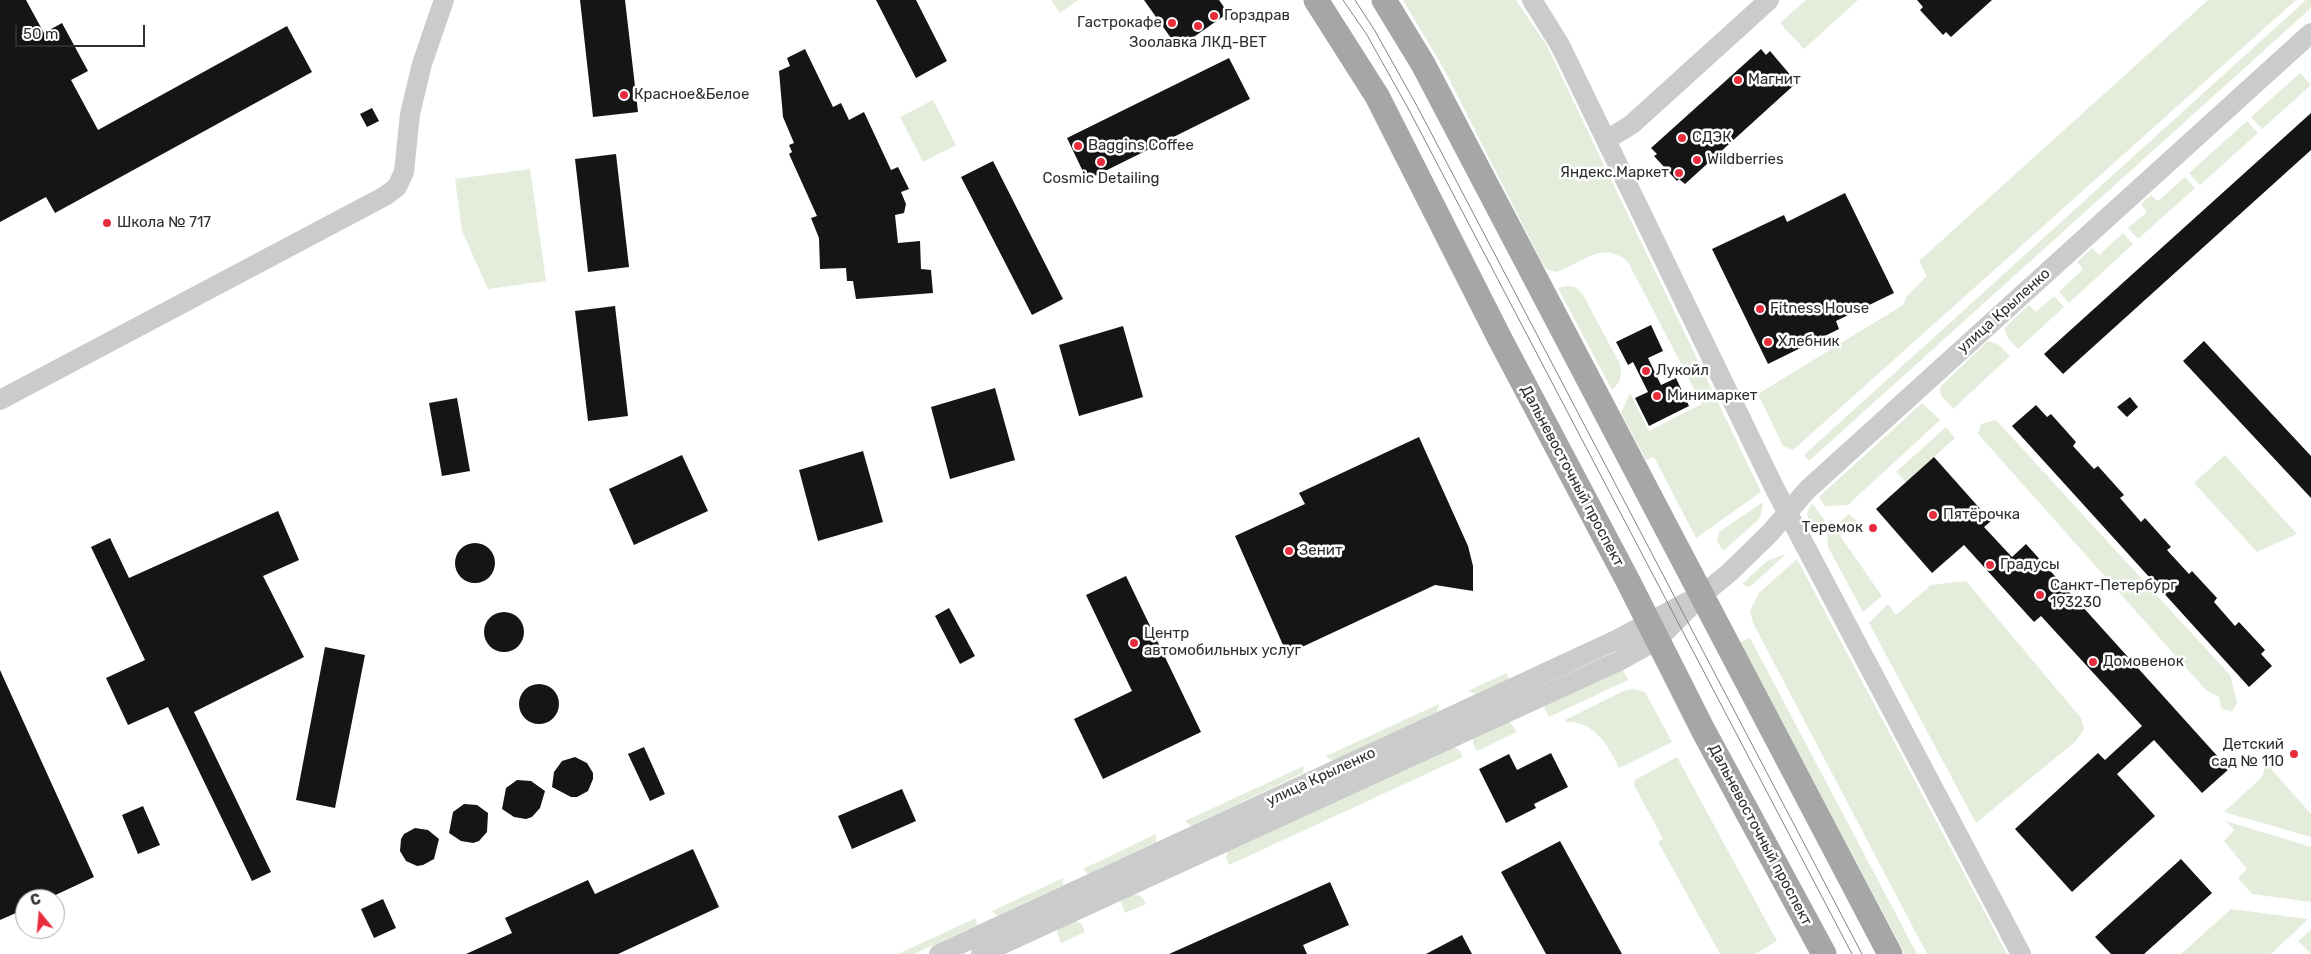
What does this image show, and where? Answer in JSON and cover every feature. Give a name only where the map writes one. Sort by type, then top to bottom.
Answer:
[{"type":"main road","name":"Дальневосточный проспект","points":[[1316,0],[1376,96],[1703,730],[1824,954]]},
{"type":"main road","points":[[1384,0],[1423,64],[1890,954]]},
{"type":"street","points":[[0,400],[385,196],[396,186],[404,172],[410,114],[422,64],[444,0]]},
{"type":"street","points":[[1532,0],[1560,45],[1788,513],[2021,954]]},
{"type":"street","points":[[1606,140],[1631,125],[1769,0]]},
{"type":"street","name":"улица Крыленко","points":[[981,954],[1602,669],[1730,572],[1828,471],[2311,33]]},
{"type":"street","name":"улица Крыленко","points":[[939,954],[1616,640],[1653,631]]},
{"type":"green space","points":[[1051,0],[1078,0],[1060,13]]},
{"type":"green space","points":[[1403,0],[1516,0],[1547,46],[1761,492],[1696,538],[1654,457],[1646,460],[1621,413],[1630,393],[1649,431],[1702,404],[1628,262],[1610,253],[1601,253],[1557,272],[1546,269],[1444,69]]},
{"type":"green space","points":[[1806,0],[1858,0],[1804,49],[1780,23]]},
{"type":"green space","points":[[2208,0],[2296,0],[1793,450],[1783,446],[1758,394],[1903,305],[1907,296],[1927,276],[1919,261]]},
{"type":"green space","points":[[2306,0],[2311,0],[2311,8],[1809,461],[1804,455]]},
{"type":"green space","points":[[2300,73],[2311,85],[2262,129],[2251,117]]},
{"type":"green space","points":[[933,100],[956,145],[923,162],[900,117]]},
{"type":"green space","points":[[2247,121],[2258,133],[2200,185],[2189,173]]},
{"type":"green space","points":[[530,169],[546,281],[488,289],[462,231],[455,179]]},
{"type":"green space","points":[[2185,177],[2195,188],[2138,239],[2128,228],[2147,212],[2141,204],[2151,195],[2158,201]]},
{"type":"green space","points":[[2123,233],[2133,244],[2069,303],[2059,292],[2083,269],[2077,262],[2092,248],[2099,255]]},
{"type":"green space","points":[[1575,287],[1582,293],[1620,364],[1620,378],[1612,390],[1558,288]]},
{"type":"green space","points":[[2054,296],[2064,307],[2018,349],[2008,338],[2004,328],[2029,305],[2036,312]]},
{"type":"green space","points":[[1988,341],[1999,345],[2010,356],[1953,409],[1941,395],[1940,387]]},
{"type":"green space","points":[[1922,403],[1940,420],[1848,505],[1825,506],[1819,497]]},
{"type":"green space","points":[[1996,420],[2230,675],[2237,702],[2232,712],[2221,708],[2219,697],[2206,690],[1978,434],[1981,424]]},
{"type":"green space","points":[[1946,427],[1955,438],[1906,482],[1896,472]]},
{"type":"green space","points":[[2225,455],[2297,534],[2257,552],[2194,483]]},
{"type":"green space","points":[[1763,502],[1761,515],[1757,521],[1723,551],[1717,541],[1719,532]]},
{"type":"green space","points":[[1812,503],[1825,521],[1811,532],[1807,513]]},
{"type":"green space","points":[[1849,514],[1857,521],[1840,536],[1882,596],[1863,612],[1828,547],[1827,534]]},
{"type":"green space","points":[[1786,554],[1751,586],[1748,587],[1742,584],[1767,561]]},
{"type":"green space","points":[[1797,559],[2007,954],[1927,954],[1753,623],[1750,611],[1759,593]]},
{"type":"green space","points":[[1966,581],[2081,718],[2084,729],[2076,741],[1976,823],[1869,623],[1888,604],[1896,615],[1931,585]]},
{"type":"green space","points":[[1750,638],[1917,954],[1905,954],[1740,642]]},
{"type":"green space","points":[[1622,668],[1628,680],[1549,717],[1544,707],[1546,703]]},
{"type":"green space","points":[[1506,673],[1509,679],[1476,694],[1468,691]]},
{"type":"green space","points":[[1633,689],[1645,692],[1672,742],[1619,768],[1599,736],[1584,725],[1565,722],[1565,720],[1623,691]]},
{"type":"green space","points":[[1439,704],[1437,712],[1333,761],[1326,756]]},
{"type":"green space","points":[[1509,721],[1517,732],[1477,751],[1473,744],[1473,736]]},
{"type":"green space","points":[[1452,746],[1459,750],[1463,757],[1229,865],[1226,858],[1228,849]]},
{"type":"green space","points":[[1677,757],[1777,941],[1755,954],[1720,954],[1658,842],[1663,839],[1634,785],[1635,780]]},
{"type":"green space","points":[[2265,762],[2311,814],[2311,837],[2224,812],[2263,776]]},
{"type":"green space","points":[[1304,766],[1303,773],[1191,826],[1185,821]]},
{"type":"green space","points":[[2226,821],[2311,847],[2311,902],[2252,894],[2238,878],[2247,869],[2224,841],[2234,830]]},
{"type":"green space","points":[[1156,834],[1156,842],[1088,874],[1083,869]]},
{"type":"green space","points":[[1063,878],[1063,885],[997,916],[992,911]]},
{"type":"green space","points":[[1134,894],[1142,897],[1146,904],[1125,913],[1120,900]]},
{"type":"green space","points":[[2231,909],[2308,919],[2271,954],[2181,954]]},
{"type":"green space","points":[[976,918],[977,925],[914,954],[898,954]]},
{"type":"green space","points":[[1074,921],[1081,923],[1085,932],[1061,943],[1057,932],[1058,928]]},
{"type":"green space","points":[[2311,930],[2311,954],[2298,941]]},
{"type":"building","points":[[0,0],[26,0],[44,33],[62,23],[88,71],[71,80],[98,130],[287,26],[312,72],[55,213],[46,197],[0,222]]},
{"type":"building","points":[[580,0],[625,0],[638,112],[593,117]]},
{"type":"building","points":[[876,0],[916,0],[947,61],[916,78]]},
{"type":"building","points":[[1144,0],[1219,0],[1228,13],[1178,48]]},
{"type":"building","points":[[1917,0],[1992,0],[1951,37],[1946,32],[1943,35],[1920,10],[1923,7]]},
{"type":"building","points":[[805,49],[833,107],[841,103],[849,120],[864,112],[891,170],[898,167],[909,189],[901,192],[906,204],[904,213],[895,215],[898,243],[920,241],[921,269],[931,270],[933,293],[856,299],[853,281],[847,281],[846,268],[820,269],[819,238],[811,218],[817,216],[789,154],[792,152],[789,145],[794,143],[783,117],[779,71],[790,66],[787,58]]},
{"type":"building","points":[[1761,49],[1766,55],[1770,51],[1792,77],[1789,80],[1794,85],[1685,184],[1679,179],[1677,181],[1654,156],[1657,154],[1651,148]]},
{"type":"building","points":[[1229,58],[1250,99],[1087,180],[1067,138]]},
{"type":"building","points":[[372,108],[379,121],[367,127],[360,114]]},
{"type":"building","points":[[2311,113],[2311,150],[2063,374],[2044,354]]},
{"type":"building","points":[[616,154],[629,267],[588,272],[575,159]]},
{"type":"building","points":[[993,161],[1063,299],[1032,315],[961,177]]},
{"type":"building","points":[[1845,193],[1894,293],[1836,321],[1839,329],[1768,364],[1712,249],[1784,215],[1787,222]]},
{"type":"building","points":[[615,306],[628,416],[588,421],[575,311]]},
{"type":"building","name":"Лукойл","points":[[1651,325],[1663,351],[1648,358],[1661,385],[1676,378],[1689,406],[1649,426],[1635,398],[1648,392],[1633,362],[1628,365],[1616,342]]},
{"type":"building","points":[[1123,326],[1143,397],[1079,416],[1059,345]]},
{"type":"building","points":[[2204,341],[2311,456],[2311,498],[2183,361]]},
{"type":"building","points":[[995,388],[1015,460],[950,479],[931,407]]},
{"type":"building","points":[[2130,397],[2138,407],[2127,417],[2117,407]]},
{"type":"building","points":[[457,398],[470,471],[442,476],[429,403]]},
{"type":"building","points":[[2036,405],[2047,417],[2051,414],[2076,442],[2073,446],[2094,469],[2098,466],[2124,495],[2120,498],[2141,522],[2145,518],[2171,547],[2167,550],[2189,574],[2192,571],[2217,598],[2214,602],[2235,626],[2239,622],[2265,650],[2261,654],[2272,666],[2249,687],[2012,426]]},
{"type":"building","points":[[1419,437],[1468,546],[1473,566],[1473,591],[1435,585],[1287,654],[1235,536],[1305,504],[1299,493]]},
{"type":"building","points":[[863,451],[883,522],[818,541],[799,470]]},
{"type":"building","points":[[682,455],[708,511],[634,545],[609,489]]},
{"type":"building","points":[[1934,457],[1991,521],[1984,527],[2012,557],[2026,544],[2229,769],[2202,793],[2154,740],[2117,774],[2155,816],[2072,892],[2015,829],[2098,753],[2105,760],[2142,726],[2041,616],[2034,622],[1964,545],[1932,573],[1876,509]]},
{"type":"building","points":[[278,511],[299,560],[263,576],[304,657],[194,712],[271,872],[252,881],[168,707],[128,725],[106,678],[145,660],[91,547],[110,538],[129,578]]},
{"type":"building","points":[[475,543],[489,549],[495,563],[489,577],[475,583],[461,577],[455,563],[461,549]]},
{"type":"building","name":"Центр автомобильных услуг","points":[[1126,576],[1201,732],[1103,779],[1074,719],[1132,691],[1086,595]]},
{"type":"building","points":[[949,608],[975,656],[960,664],[935,616]]},
{"type":"building","points":[[504,612],[518,618],[524,632],[518,646],[504,652],[490,646],[484,632],[490,618]]},
{"type":"building","points":[[325,647],[365,655],[335,808],[296,800]]},
{"type":"building","points":[[0,670],[94,877],[65,891],[65,889],[15,889],[15,913],[0,920]]},
{"type":"building","points":[[539,684],[553,690],[559,704],[553,718],[539,724],[525,718],[519,704],[525,690]]},
{"type":"building","points":[[644,747],[665,794],[650,801],[628,754]]},
{"type":"building","points":[[1551,753],[1568,787],[1534,804],[1536,808],[1506,823],[1479,769],[1509,754],[1517,770]]},
{"type":"building","points":[[575,757],[587,763],[593,773],[593,779],[588,791],[577,797],[571,797],[552,787],[554,772],[562,761]]},
{"type":"building","points":[[517,780],[531,781],[545,791],[540,808],[532,817],[526,819],[514,817],[502,809],[506,788]]},
{"type":"building","points":[[902,789],[916,821],[852,849],[838,816]]},
{"type":"building","points":[[464,804],[477,805],[488,813],[487,832],[479,841],[473,843],[461,841],[449,833],[453,812]]},
{"type":"building","points":[[143,806],[160,845],[138,854],[122,815]]},
{"type":"building","points":[[415,828],[428,830],[439,839],[434,859],[417,866],[406,861],[400,851],[401,839],[404,834]]},
{"type":"building","points":[[1560,841],[1622,954],[1546,954],[1501,872]]},
{"type":"building","points":[[693,849],[719,907],[618,954],[466,954],[512,933],[505,918],[588,880],[595,894]]},
{"type":"building","points":[[2181,859],[2212,893],[2144,954],[2111,954],[2095,937]]},
{"type":"building","points":[[1330,882],[1349,925],[1303,945],[1307,954],[1169,954]]},
{"type":"building","points":[[383,899],[396,928],[374,938],[361,909]]},
{"type":"building","points":[[1462,935],[1472,954],[1426,954]]},
{"type":"tram line","points":[[1343,0],[1367,35],[1409,110],[1852,954]]},
{"type":"tram line","points":[[1355,0],[1375,31],[1417,106],[1862,954]]},
{"type":"place","name":"Горздрав","points":[[1214,16]]},
{"type":"place","name":"Гастрокафе","points":[[1172,23]]},
{"type":"place","name":"Зоолавка ЛКД-ВЕТ","points":[[1198,26]]},
{"type":"place","name":"Магнит","points":[[1738,80]]},
{"type":"place","name":"Красное&Белое","points":[[624,95]]},
{"type":"place","name":"СДЭК","points":[[1682,138]]},
{"type":"place","name":"Baggins Coffee","points":[[1078,146]]},
{"type":"place","name":"Wildberries","points":[[1697,160]]},
{"type":"place","name":"Cosmic Detailing","points":[[1101,162]]},
{"type":"place","name":"Яндекс.Маркет","points":[[1679,173]]},
{"type":"place","name":"Школа № 717","points":[[107,223]]},
{"type":"place","name":"Fitness House","points":[[1760,309]]},
{"type":"place","name":"Хлебник","points":[[1768,342]]},
{"type":"place","name":"Лукойл","points":[[1646,371]]},
{"type":"place","name":"Минимаркет","points":[[1657,396]]},
{"type":"place","name":"Пятёрочка","points":[[1933,515]]},
{"type":"place","name":"Теремок","points":[[1873,528]]},
{"type":"place","name":"Зенит","points":[[1289,551]]},
{"type":"place","name":"Градусы","points":[[1990,565]]},
{"type":"place","name":"Санкт-Петербург 193230","points":[[2040,595]]},
{"type":"place","name":"Центр автомобильных услуг","points":[[1134,643]]},
{"type":"place","name":"Домовенок","points":[[2093,662]]},
{"type":"place","name":"Детский сад № 110","points":[[2294,754]]}]
